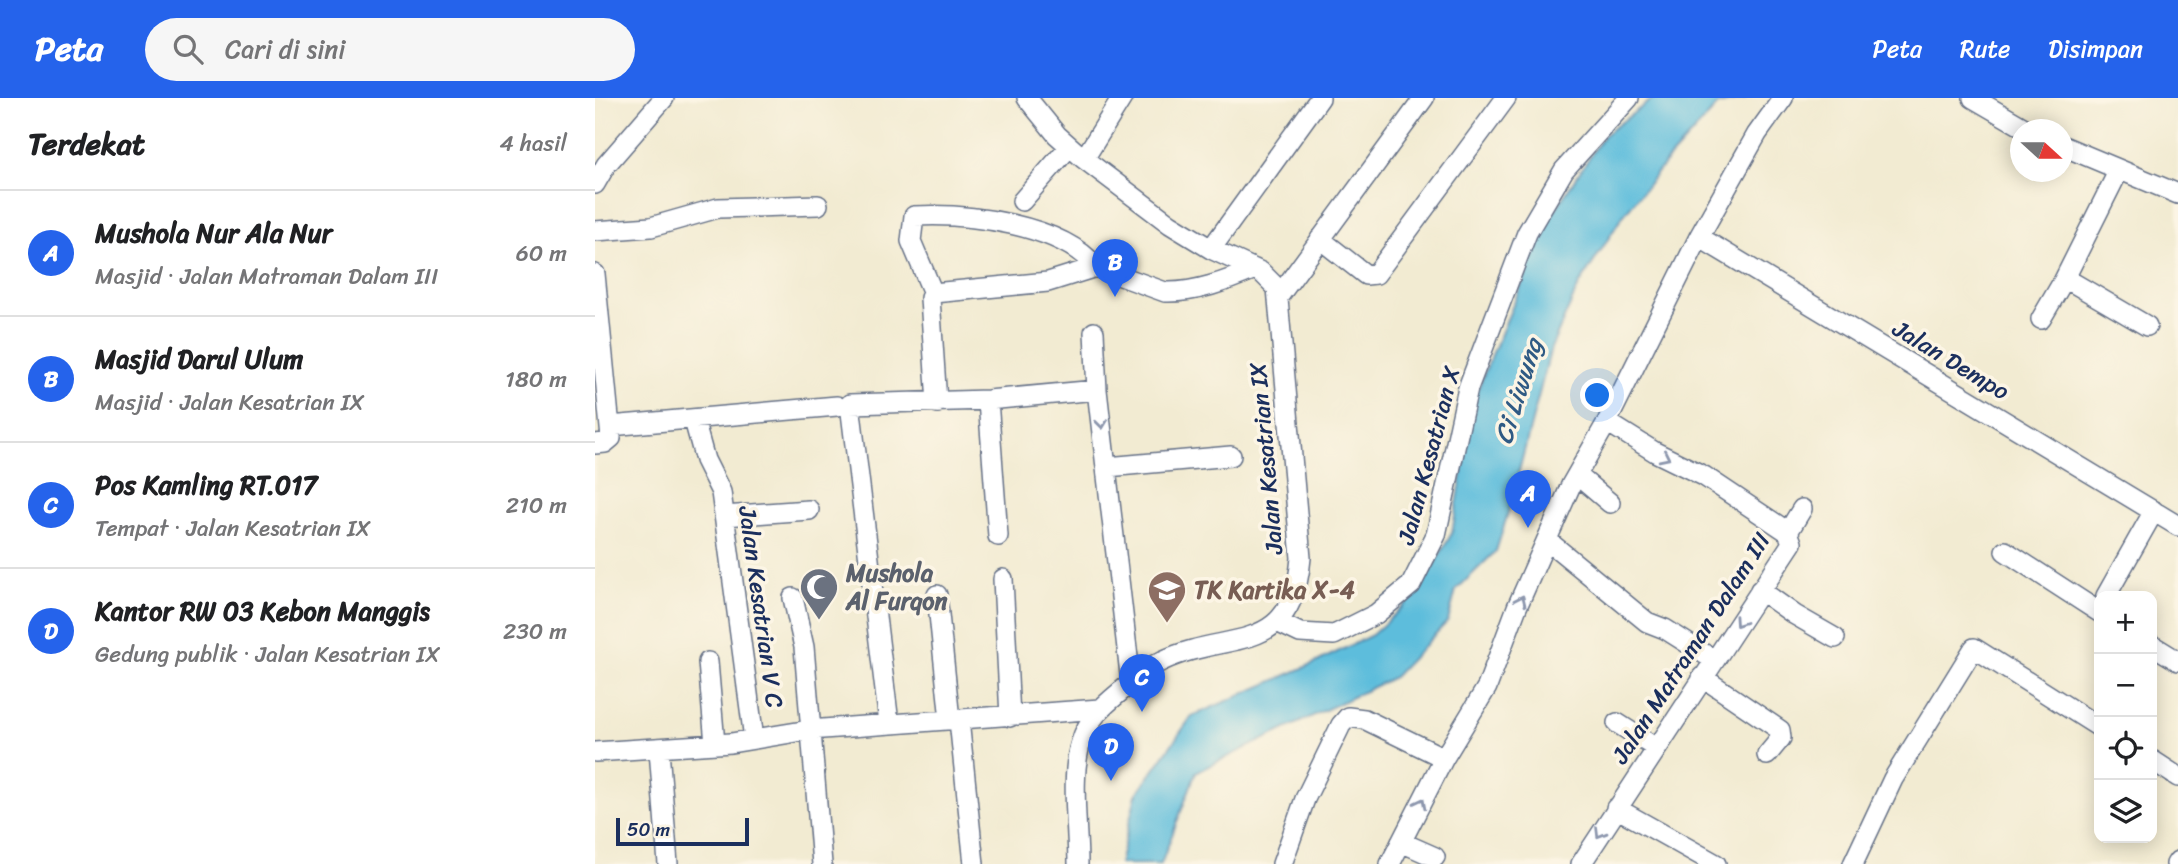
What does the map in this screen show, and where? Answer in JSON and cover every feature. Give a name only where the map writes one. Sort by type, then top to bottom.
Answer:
[{"type":"street","points":[[595,184],[605,165],[664,98]]},
{"type":"street","points":[[1027,98],[1076,153],[1170,224],[1211,249],[1255,269],[1274,284],[1279,296]]},
{"type":"street","points":[[1022,201],[1076,153],[1122,98]]},
{"type":"street","points":[[1211,249],[1320,98]]},
{"type":"street","points":[[1279,296],[1424,98]]},
{"type":"street","points":[[1320,239],[1366,275],[1376,274],[1506,98]]},
{"type":"street","name":"Jalan Kesatrian X","points":[[1277,622],[1300,633],[1334,635],[1376,614],[1411,585],[1436,535],[1468,388],[1527,233],[1564,170],[1629,98]]},
{"type":"street","points":[[1390,864],[1444,758],[1487,687],[1517,607],[1577,475],[1607,422],[1699,237],[1757,134],[1783,98]]},
{"type":"street","points":[[1973,98],[2010,120]]},
{"type":"street","points":[[2073,150],[2178,194]]},
{"type":"street","points":[[2041,319],[2065,278],[2119,170]]},
{"type":"street","points":[[595,231],[651,227],[718,208],[818,205]]},
{"type":"street","points":[[933,293],[911,241],[914,216],[943,215],[1016,225],[1064,242],[1088,257],[1096,267],[1174,292],[1193,290],[1255,269]]},
{"type":"street","name":"Jalan Dempo","points":[[1699,237],[2178,526]]},
{"type":"street","points":[[933,293],[1048,282],[1096,267]]},
{"type":"street","points":[[595,274],[598,335],[610,426],[609,441],[595,444]]},
{"type":"street","points":[[2065,278],[2147,326]]},
{"type":"street","points":[[933,293],[930,298],[937,403]]},
{"type":"street","name":"Jalan Kesatrian IX","points":[[1277,622],[1296,590],[1301,558],[1281,346],[1279,296]]},
{"type":"street","points":[[1094,332],[1097,390],[1131,683]]},
{"type":"street","points":[[889,723],[850,404],[937,403],[1097,390]]},
{"type":"street","points":[[988,400],[997,536]]},
{"type":"street","points":[[610,426],[837,406]]},
{"type":"street","name":"Jalan Kesatrian V C","points":[[694,420],[705,460],[721,492],[754,740]]},
{"type":"street","name":"Jalan Matraman Dalam III","points":[[1581,864],[1615,808],[1792,543],[1788,532],[1704,476],[1655,452],[1607,422]]},
{"type":"street","points":[[1107,467],[1231,456]]},
{"type":"street","points":[[1704,476],[1716,460]]},
{"type":"street","points":[[1577,475],[1611,503]]},
{"type":"street","points":[[1788,532],[1802,509]]},
{"type":"street","points":[[724,516],[809,510]]},
{"type":"street","points":[[2110,591],[2154,511]]},
{"type":"street","points":[[1548,541],[1647,622],[1665,629],[1714,660]]},
{"type":"street","points":[[2005,551],[2094,603]]},
{"type":"street","points":[[1003,579],[1010,717]]},
{"type":"street","points":[[1760,590],[1795,615],[1835,638]]},
{"type":"street","points":[[937,595],[974,864]]},
{"type":"street","points":[[793,598],[804,647],[822,864]]},
{"type":"street","points":[[1078,864],[1077,755],[1086,729],[1100,709],[1163,660],[1256,636],[1277,622]]},
{"type":"street","points":[[1853,864],[1893,779],[1974,648],[2094,724]]},
{"type":"street","points":[[2157,648],[2178,661]]},
{"type":"street","points":[[708,662],[715,744]]},
{"type":"street","points":[[1702,677],[1780,730],[1781,738],[1767,755]]},
{"type":"street","points":[[595,752],[659,750],[754,740],[809,730],[889,723],[1100,709]]},
{"type":"street","points":[[1282,864],[1305,799],[1341,725],[1348,717],[1364,719],[1444,758]]},
{"type":"street","points":[[1617,723],[1656,748]]},
{"type":"street","points":[[659,750],[669,864]]},
{"type":"street","points":[[2157,763],[2178,777]]},
{"type":"street","points":[[1615,808],[1716,864]]},
{"type":"street","points":[[1401,842],[1435,857]]},
{"type":"water","name":"Ci Liwung","points":[[1654,98],[1746,98],[1718,105],[1665,163],[1620,220],[1578,287],[1551,348],[1496,551],[1456,590],[1448,621],[1394,677],[1196,772],[1161,864],[1119,864],[1136,795],[1192,716],[1372,635],[1418,593],[1452,533],[1476,393],[1549,219],[1604,135]]},
{"type":"place","name":"Masjid Darul Ulum","points":[[1115,297]]},
{"type":"place","name":"Mushola Nur Ala Nur","points":[[1528,528]]},
{"type":"place","name":"Mushola Al Furqon","points":[[819,621]]},
{"type":"place","name":"TK Kartika X-4","points":[[1167,624]]},
{"type":"place","name":"Pos Kamling RT.017","points":[[1142,712]]},
{"type":"place","name":"Kantor RW 03 Kebon Manggis","points":[[1111,781]]}]
